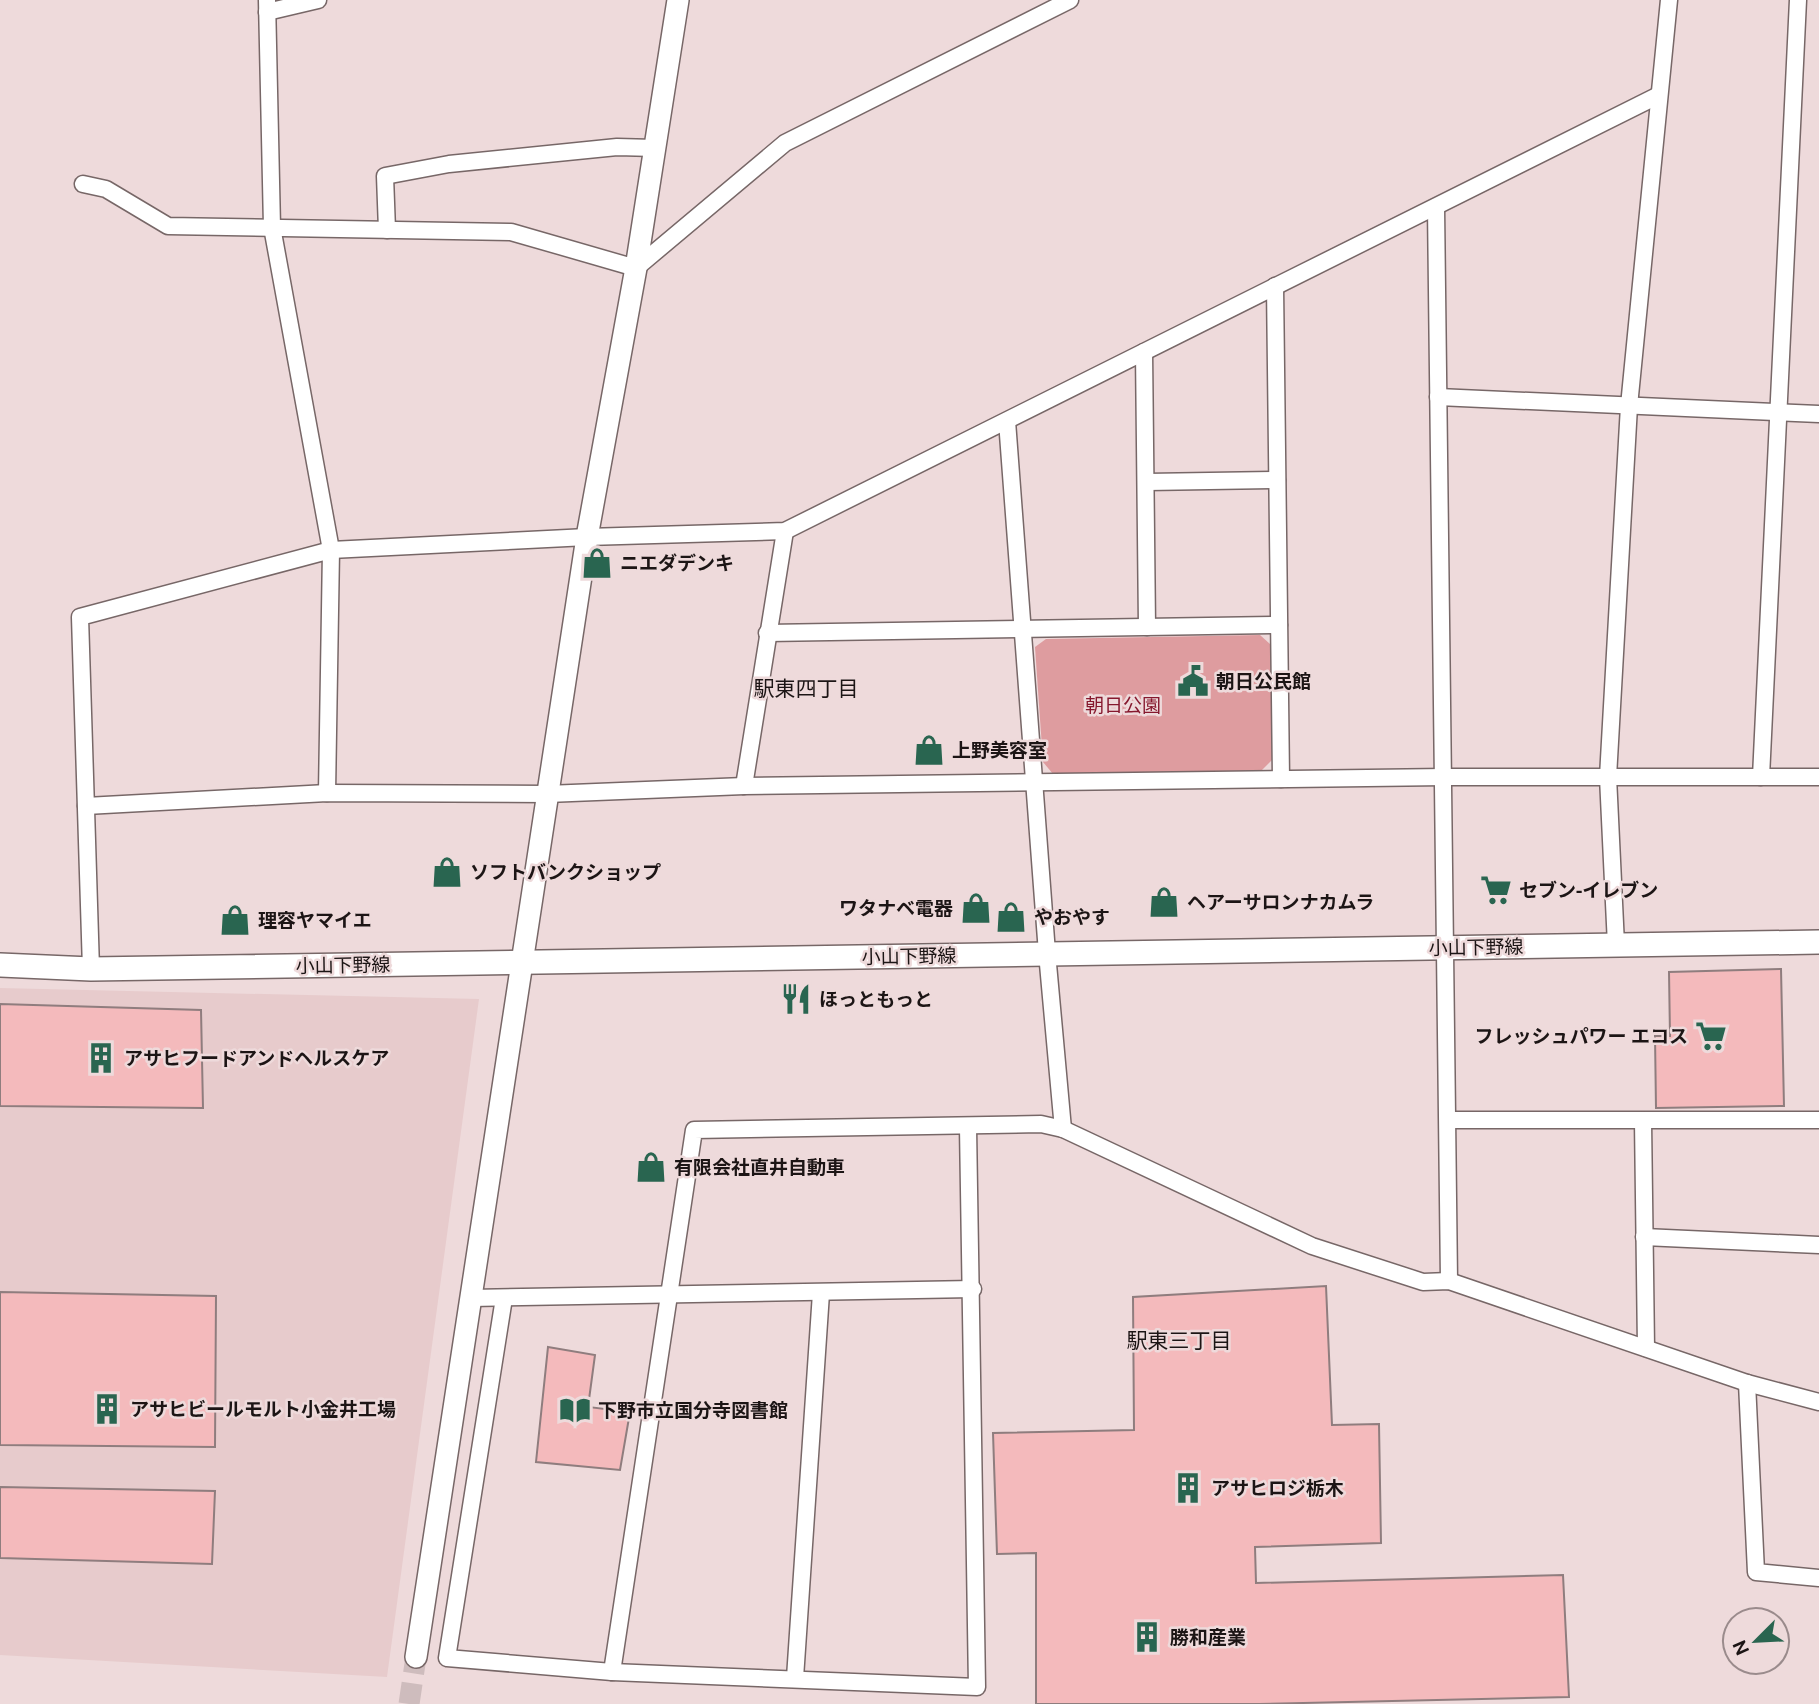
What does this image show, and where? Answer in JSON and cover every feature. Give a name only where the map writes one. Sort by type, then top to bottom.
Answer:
[{"type":"main road","name":"小山下野線","points":[[0,965],[91,969],[1819,942]]},
{"type":"street","points":[[318,0],[267,6],[272,227],[331,550],[327,793]]},
{"type":"street","points":[[416,1657],[587,537],[636,268],[678,0]]},
{"type":"street","points":[[636,268],[785,143],[1070,0]]},
{"type":"street","points":[[1616,945],[1608,777],[1629,405],[1669,0]]},
{"type":"street","points":[[1761,777],[1798,0]]},
{"type":"street","points":[[91,969],[80,617],[331,550],[587,537],[785,531],[1659,94]]},
{"type":"street","points":[[387,230],[385,176],[449,164],[617,146],[655,148]]},
{"type":"street","points":[[83,184],[106,189],[168,226],[510,232],[636,268]]},
{"type":"street","points":[[1436,207],[1445,777],[1449,1282]]},
{"type":"street","points":[[1275,286],[1281,779]]},
{"type":"street","points":[[1144,352],[1147,627]]},
{"type":"street","points":[[1438,397],[1819,414]]},
{"type":"street","points":[[1007,421],[1063,1129]]},
{"type":"street","points":[[1147,482],[1277,480]]},
{"type":"street","points":[[744,786],[785,531]]},
{"type":"street","points":[[767,633],[1279,625]]},
{"type":"street","points":[[86,806],[327,793],[547,794],[744,786],[1445,777],[1819,778]]},
{"type":"street","points":[[1449,1120],[1819,1120]]},
{"type":"street","points":[[1643,1121],[1646,1348]]},
{"type":"street","points":[[612,1672],[694,1130],[1041,1124],[1063,1129],[1312,1246],[1423,1282],[1449,1282],[1747,1383],[1819,1402]]},
{"type":"street","points":[[504,1298],[447,1658],[612,1672],[977,1687],[973,1289],[968,1127]]},
{"type":"street","points":[[1644,1237],[1819,1245]]},
{"type":"street","points":[[471,1298],[973,1289]]},
{"type":"street","points":[[795,1678],[821,1293]]},
{"type":"street","points":[[1747,1383],[1756,1572],[1819,1578]]},
{"type":"shaded area","points":[[0,988],[479,999],[387,1677],[0,1655]]},
{"type":"green space","name":"朝日公園","points":[[1260,635],[1270,644],[1273,759],[1261,771],[1053,774],[1043,762],[1035,647],[1046,639]]},
{"type":"building","points":[[1781,969],[1784,1106],[1656,1108],[1655,1036],[1670,1036],[1669,972]]},
{"type":"building","name":"アサヒフードアンドヘルスケア","points":[[0,1004],[201,1010],[203,1108],[0,1106]]},
{"type":"building","points":[[1326,1286],[1332,1425],[1379,1424],[1381,1543],[1255,1547],[1256,1583],[1563,1575],[1569,1697],[1259,1704],[1036,1704],[1036,1553],[997,1554],[993,1433],[1134,1430],[1133,1297]]},
{"type":"building","points":[[0,1292],[216,1296],[215,1447],[0,1445]]},
{"type":"building","name":"下野市立国分寺図書館","points":[[548,1347],[595,1355],[588,1407],[630,1412],[620,1470],[536,1462]]},
{"type":"building","points":[[0,1487],[215,1491],[212,1564],[0,1558]]},
{"type":"tunnel","points":[[409,1704],[416,1657]]},
{"type":"place","name":"ニエダデンキ","points":[[597,563]]},
{"type":"place","name":"朝日公民館","points":[[1193,681]]},
{"type":"place","name":"上野美容室","points":[[929,750]]},
{"type":"place","name":"ソフトバンクショップ","points":[[447,872]]},
{"type":"place","name":"セブン-イレブン","points":[[1496,890]]},
{"type":"place","name":"ヘアーサロンナカムラ","points":[[1164,902]]},
{"type":"place","name":"ワタナベ電器","points":[[976,908]]},
{"type":"place","name":"やおやす","points":[[1011,917]]},
{"type":"place","name":"理容ヤマイエ","points":[[235,920]]},
{"type":"place","name":"ほっともっと","points":[[796,999]]},
{"type":"place","name":"フレッシュパワー エコス","points":[[1711,1036]]},
{"type":"place","name":"アサヒフードアンドヘルスケア","points":[[101,1058]]},
{"type":"place","name":"有限会社直井自動車","points":[[651,1167]]},
{"type":"place","name":"アサヒビールモルト小金井工場","points":[[107,1409]]},
{"type":"place","name":"下野市立国分寺図書館","points":[[575,1410]]},
{"type":"place","name":"アサヒロジ栃木","points":[[1188,1488]]},
{"type":"place","name":"勝和産業","points":[[1147,1637]]},
{"type":"district","name":"駅東四丁目","points":[[806,688]]},
{"type":"district","name":"駅東三丁目","points":[[1179,1340]]}]
